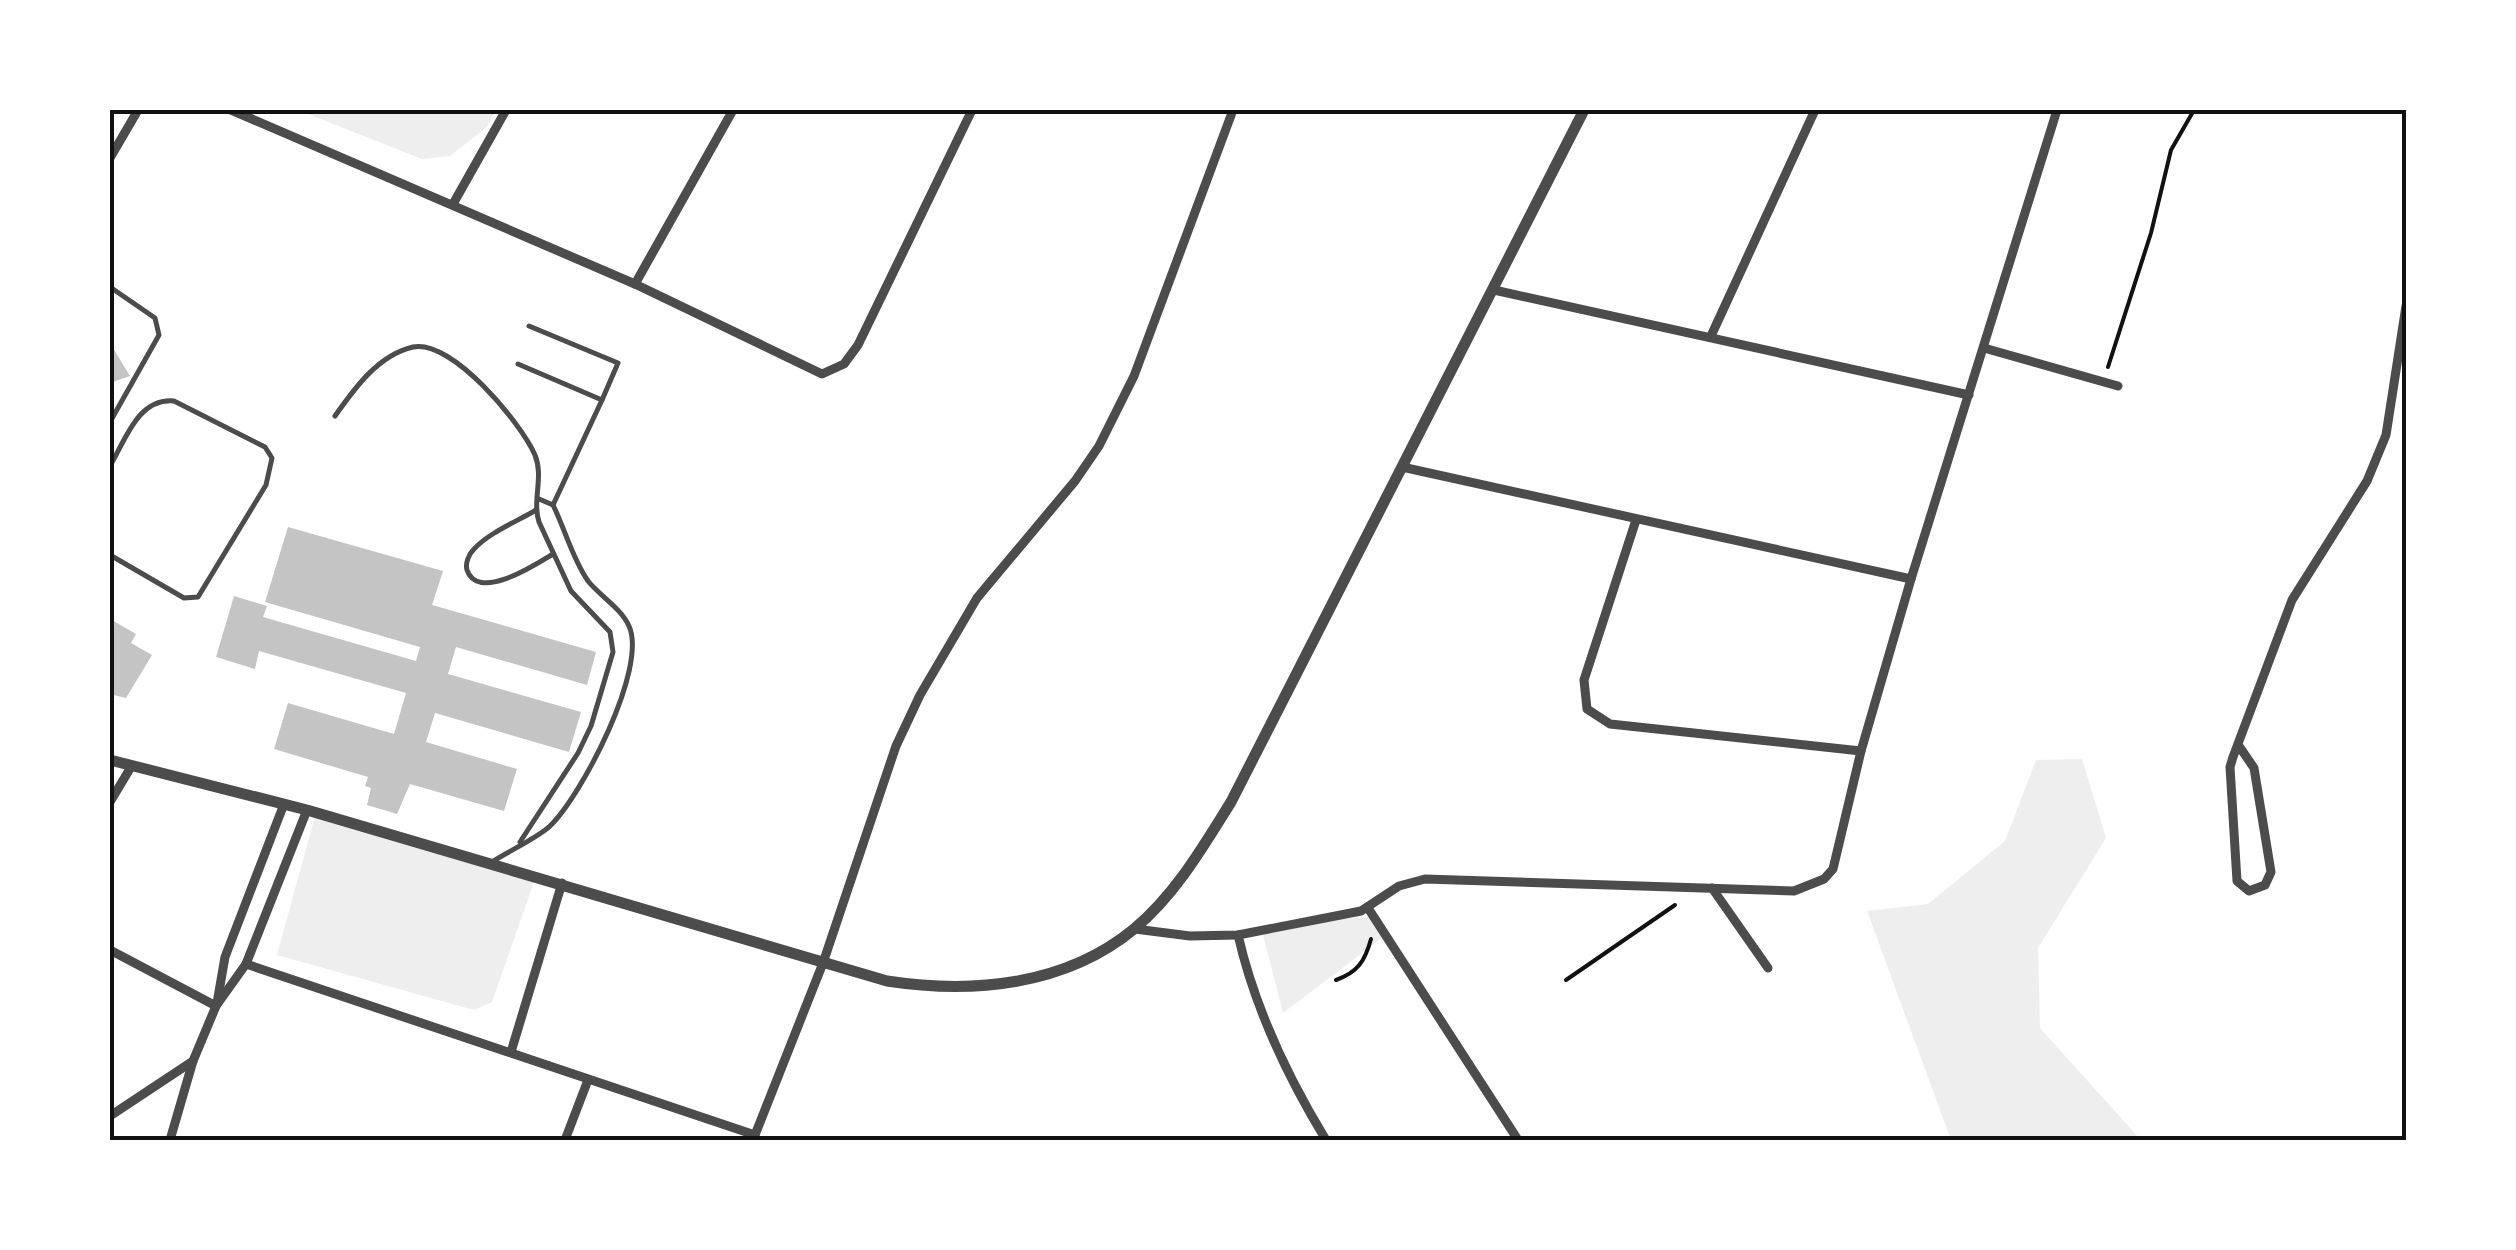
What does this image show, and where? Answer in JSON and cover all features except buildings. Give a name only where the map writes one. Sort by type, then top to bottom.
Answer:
[{"type":"street","points":[[110,158],[138,110]]},
{"type":"street","points":[[231,110],[635,284],[811,371],[832,372],[844,364],[858,345],[972,110]]},
{"type":"street","points":[[452,204],[506,110]]},
{"type":"street","points":[[635,284],[733,110]]},
{"type":"street","points":[[246,964],[754,1138],[822,963],[896,746],[977,598],[1075,481],[1099,446],[1134,376],[1232,110]]},
{"type":"street","points":[[110,760],[306,810],[887,981],[936,989],[980,988],[1078,963],[1134,928],[1181,878],[1210,835],[1251,764],[1584,110]]},
{"type":"street","points":[[1711,336],[1815,110]]},
{"type":"street","points":[[1134,928],[1190,936],[1238,935],[1368,908],[1399,886],[1425,880],[1784,891],[1824,879],[1833,868],[1861,751],[1911,579],[2058,110]]},
{"type":"street","points":[[1494,290],[1969,394]]},
{"type":"street","points":[[2239,746],[2254,768],[2271,872],[2265,885],[2250,891],[2236,882],[2230,766],[2292,600],[2360,493],[2386,434],[2406,306]]},
{"type":"street","points":[[1984,348],[2118,386]]},
{"type":"street","points":[[1402,468],[1911,579]]},
{"type":"street","points":[[1636,520],[1584,680],[1586,709],[1610,724],[1861,751]]},
{"type":"street","points":[[110,802],[131,767]]},
{"type":"street","points":[[169,1140],[193,1061],[216,1006],[225,957],[284,804]]},
{"type":"street","points":[[216,1006],[246,964],[306,810]]},
{"type":"street","points":[[510,1052],[562,883]]},
{"type":"street","points":[[1712,888],[1768,968]]},
{"type":"street","points":[[1368,908],[1518,1140]]},
{"type":"street","points":[[1238,935],[1274,1045],[1326,1140]]},
{"type":"street","points":[[110,950],[216,1006]]},
{"type":"street","points":[[110,1116],[193,1061]]},
{"type":"street","points":[[565,1140],[588,1080]]},
{"type":"lane","points":[[110,287],[155,318],[159,335],[110,422]]},
{"type":"lane","points":[[529,326],[618,364],[553,505]]},
{"type":"lane","points":[[335,416],[356,385],[373,369],[416,346],[433,349],[458,365],[507,410],[536,457],[536,510],[553,554],[571,591],[610,632],[613,652],[591,726],[520,842]]},
{"type":"lane","points":[[518,364],[602,400]]},
{"type":"lane","points":[[110,466],[144,409],[161,400],[174,401],[265,448],[272,458],[266,486],[198,596],[184,598],[110,555]]},
{"type":"lane","points":[[489,863],[550,826],[609,732],[632,652],[627,622],[580,568],[553,505],[539,499]]},
{"type":"lane","points":[[536,510],[476,547],[466,568],[481,581],[498,582],[515,577],[553,554]]},
{"type":"path","points":[[2104,382],[2151,233],[2171,150],[2194,110]]},
{"type":"path","points":[[1566,980],[1700,888]]},
{"type":"path","points":[[1336,980],[1354,973],[1366,957],[1376,920]]},
{"type":"shaded area","points":[[298,110],[496,110],[487,127],[450,156],[422,159]]},
{"type":"shaded area","points":[[2082,759],[2106,838],[2038,948],[2040,1028],[2141,1140],[1951,1140],[1867,911],[1928,904],[2005,841],[2036,760]]},
{"type":"shaded area","points":[[315,816],[535,879],[492,1002],[474,1010],[277,955]]},
{"type":"shaded area","points":[[1373,917],[1382,938],[1283,1013],[1263,935],[1323,920]]}]
